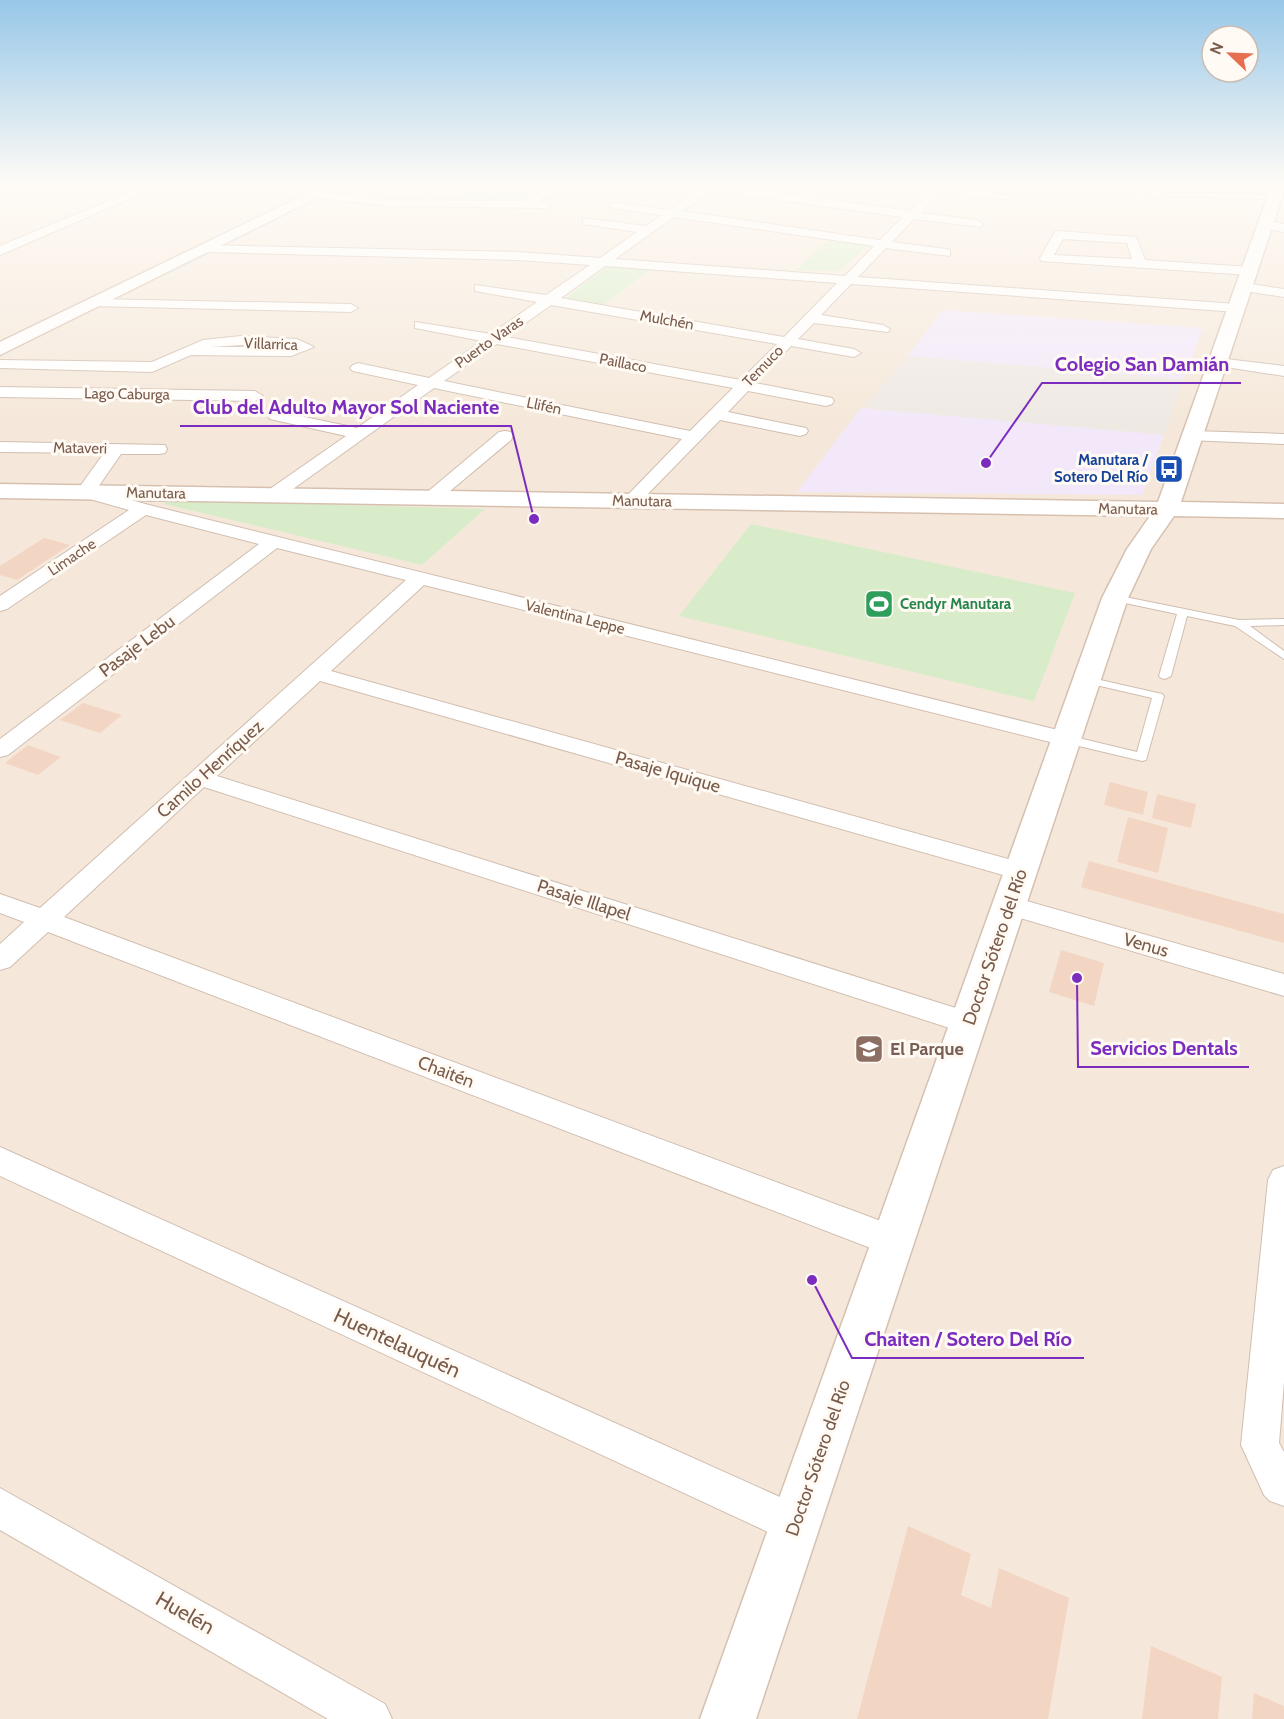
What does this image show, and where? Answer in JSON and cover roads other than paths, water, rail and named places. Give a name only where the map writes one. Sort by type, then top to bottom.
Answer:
[{"type":"main road","points":[[0,349],[174,264]]},
{"type":"main road","name":"Doctor Sótero del Río","points":[[731,1718],[795,1524],[1115,598],[1139,549],[1167,509],[1252,264]]},
{"type":"main road","name":"Manutara","points":[[5,494],[85,492],[1284,511]]},
{"type":"street","name":"Puerto Varas","points":[[273,495],[599,264]]},
{"type":"street","points":[[645,264],[1238,308]]},
{"type":"street","name":"Temuco","points":[[632,500],[863,264]]},
{"type":"street","points":[[1142,264],[1247,279],[1284,293]]},
{"type":"street","name":"Mulchén","points":[[480,288],[854,352]]},
{"type":"street","points":[[94,303],[351,308]]},
{"type":"street","points":[[810,318],[883,329]]},
{"type":"street","name":"Paillaco","points":[[420,325],[826,401]]},
{"type":"street","name":"Villarrica","points":[[0,364],[152,367],[165,364],[190,351],[207,344],[222,342],[297,343],[307,347],[291,352],[190,351]]},
{"type":"street","points":[[1218,362],[1284,371]]},
{"type":"street","name":"Llifén","points":[[358,368],[694,437]]},
{"type":"street","name":"Lago Caburga","points":[[0,392],[255,396]]},
{"type":"street","points":[[716,414],[800,431]]},
{"type":"street","points":[[276,416],[360,434]]},
{"type":"street","points":[[1194,432],[1284,430]]},
{"type":"street","points":[[1194,432],[1284,439]]},
{"type":"street","points":[[431,498],[505,436]]},
{"type":"street","name":"Mataveri","points":[[0,447],[159,449]]},
{"type":"street","points":[[85,492],[116,448]]},
{"type":"street","name":"Valentina Leppe","points":[[85,492],[273,542],[1066,738]]},
{"type":"street","name":"Limache","points":[[0,605],[143,509]]},
{"type":"street","name":"Pasaje Lebu","points":[[0,750],[273,542]]},
{"type":"street","name":"Camilo Henríquez","points":[[0,960],[420,578]]},
{"type":"street","name":"Pasaje Iquique","points":[[315,673],[1015,888]]},
{"type":"street","name":"Pasaje Illapel","points":[[200,778],[968,1023]]},
{"type":"street","name":"Venus","points":[[1015,888],[1284,985]]},
{"type":"street","name":"Chaitén","points":[[0,903],[893,1241]]},
{"type":"street","name":"Huentelauquén","points":[[0,1161],[795,1524]]},
{"type":"street","points":[[1283,1199],[1260,1444],[1278,1480],[1284,1487]]},
{"type":"street","name":"Huelén","points":[[0,1508],[370,1719]]},
{"type":"lane","points":[[1115,598],[1239,623],[1284,622]]},
{"type":"lane","points":[[1165,676],[1183,612]]},
{"type":"lane","points":[[1239,623],[1284,656]]},
{"type":"lane","points":[[1066,738],[1142,756],[1158,696],[1087,680]]},
{"type":"place","name":"Colegio San Damián","points":[[986,463]]},
{"type":"place","name":"Manutara / Sotero Del Río","points":[[1169,469]]},
{"type":"place","name":"Club del Adulto Mayor Sol Naciente","points":[[534,519]]},
{"type":"place","name":"Cendyr Manutara","points":[[879,604]]},
{"type":"place","name":"Servicios Dentals","points":[[1077,978]]},
{"type":"place","name":"El Parque","points":[[869,1049]]},
{"type":"place","name":"Chaiten / Sotero Del Río","points":[[812,1280]]}]
